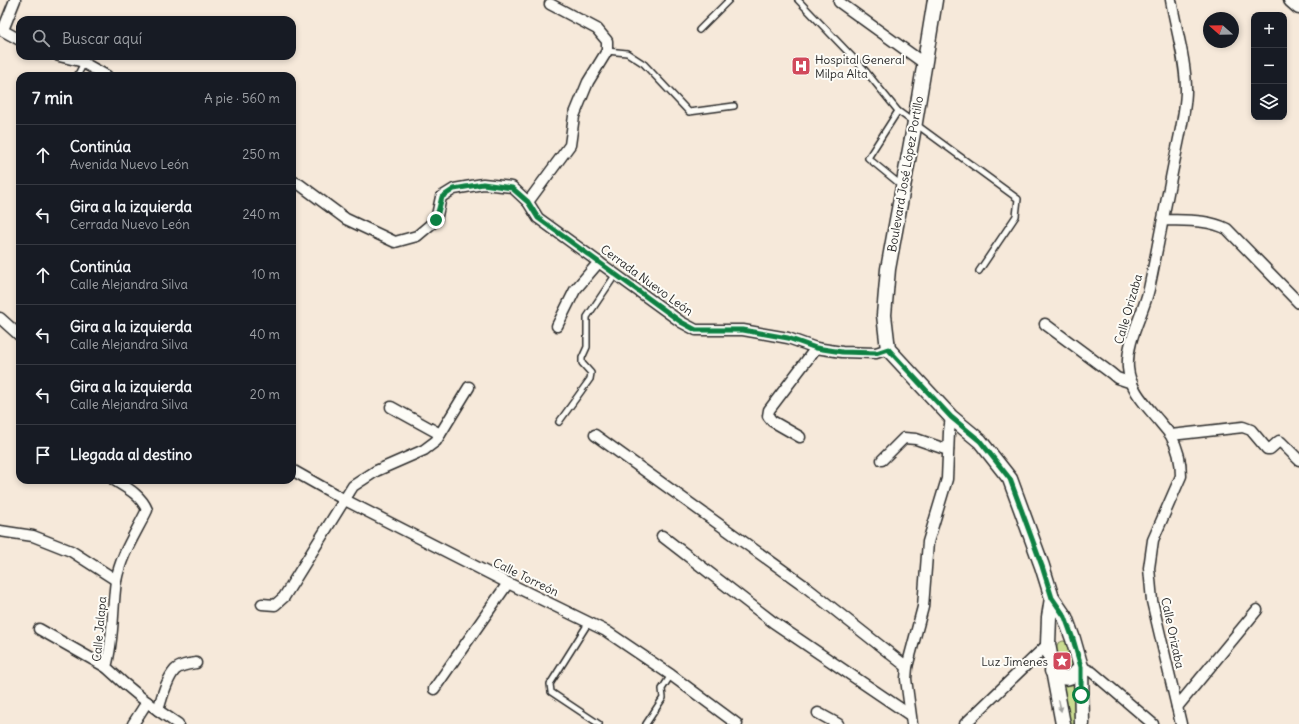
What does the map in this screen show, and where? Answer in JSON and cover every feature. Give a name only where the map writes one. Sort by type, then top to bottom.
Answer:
[{"type":"main road","name":"Boulevard José López Portillo","points":[[888,349],[884,315],[888,269],[915,122],[935,0]]},
{"type":"main road","points":[[1291,0],[1299,6]]},
{"type":"main road","points":[[888,349],[951,417],[980,441],[1010,479],[1042,566],[1052,598],[1065,617],[1073,639],[1081,667],[1082,724]]},
{"type":"main road","points":[[1052,598],[1049,617],[1048,644],[1063,724]]},
{"type":"main road","points":[[1048,644],[1057,636],[1067,636],[1073,639]]},
{"type":"main road","points":[[1052,671],[1059,676],[1069,678],[1075,675],[1081,667]]},
{"type":"street","points":[[15,0],[2,29],[16,38]]},
{"type":"street","name":"Calle Orizaba","points":[[1171,0],[1186,90],[1163,220],[1147,297],[1131,342],[1128,355],[1128,368],[1137,394],[1171,435],[1179,454],[1181,466],[1181,476],[1153,540],[1149,568],[1152,601],[1181,724]]},
{"type":"street","points":[[839,2],[925,64]]},
{"type":"street","points":[[528,202],[570,145],[574,116],[588,82],[607,51],[607,41],[597,28],[550,4]]},
{"type":"street","points":[[73,60],[84,63],[100,72]]},
{"type":"street","name":"Cerrada Nuevo León","points":[[296,183],[346,219],[394,242],[417,236],[436,220],[442,197],[454,189],[483,184],[512,188],[528,202],[538,218],[681,322],[696,330],[743,330],[788,338],[816,348],[842,352],[876,353],[888,349]]},
{"type":"street","points":[[1163,220],[1207,222],[1217,224],[1227,229],[1299,303]]},
{"type":"street","points":[[557,326],[574,290],[599,262]]},
{"type":"street","points":[[0,318],[16,332]]},
{"type":"street","points":[[1045,324],[1117,378],[1132,383]]},
{"type":"street","points":[[800,437],[772,421],[768,416],[769,410],[816,348]]},
{"type":"street","points":[[262,604],[275,605],[284,597],[353,486],[376,471],[424,450],[436,440],[469,387]]},
{"type":"street","points":[[391,408],[440,434]]},
{"type":"street","points":[[911,720],[906,668],[923,607],[928,542],[947,479],[951,417]]},
{"type":"street","points":[[1171,435],[1242,427],[1251,430],[1267,449],[1270,450],[1279,441],[1299,460]]},
{"type":"street","points":[[595,436],[802,584],[906,668]]},
{"type":"street","points":[[882,460],[904,438],[916,439],[948,450]]},
{"type":"street","name":"Calle Torreón","points":[[296,472],[345,500],[606,631],[671,675],[737,724]]},
{"type":"street","name":"Calle Jalapa","points":[[120,484],[138,496],[147,510],[121,561],[116,580],[110,654],[106,667],[146,702],[178,724]]},
{"type":"street","points":[[0,531],[33,536],[71,550],[116,580]]},
{"type":"street","points":[[662,536],[773,622],[911,720]]},
{"type":"street","points":[[434,689],[508,583]]},
{"type":"street","points":[[1177,707],[1257,610]]},
{"type":"street","points":[[39,629],[106,667]]},
{"type":"street","points":[[965,724],[1048,644]]},
{"type":"street","points":[[158,710],[169,680],[176,670],[184,665],[196,663]]},
{"type":"street","points":[[1081,667],[1092,672],[1153,724]]},
{"type":"street","points":[[133,724],[146,702]]},
{"type":"street","points":[[818,713],[838,724]]},
{"type":"lane","points":[[699,30],[729,0]]},
{"type":"lane","points":[[798,0],[864,69],[898,111],[1018,199],[1016,216],[979,270]]},
{"type":"lane","points":[[607,51],[627,53],[644,64],[689,112],[734,106]]},
{"type":"lane","points":[[79,72],[84,63]]},
{"type":"lane","points":[[898,111],[868,158],[903,187]]},
{"type":"lane","points":[[559,422],[590,379],[591,374],[582,363],[582,358],[587,347],[587,317],[616,274]]},
{"type":"lane","points":[[589,622],[550,684],[551,692],[599,724]]},
{"type":"lane","points":[[646,724],[663,698],[662,689],[671,675]]},
{"type":"green space","points":[[1063,641],[1071,643],[1077,668],[1064,673],[1058,662],[1056,651],[1058,643]]},
{"type":"green space","points":[[1054,673],[1075,676],[1081,724],[1064,724]]},
{"type":"place","name":"Hospital General Milpa Alta","points":[[801,66]]},
{"type":"place","name":"Luz Jimenes","points":[[1062,661]]},
{"type":"route","points":[[436,220],[442,197],[454,189],[483,184],[512,188],[528,202],[538,218],[681,322],[696,330],[743,330],[788,338],[816,348],[842,352],[876,353],[888,349],[951,417],[980,441],[1010,479],[1042,566],[1052,598],[1065,617],[1073,639],[1081,667],[1081,695]]}]
